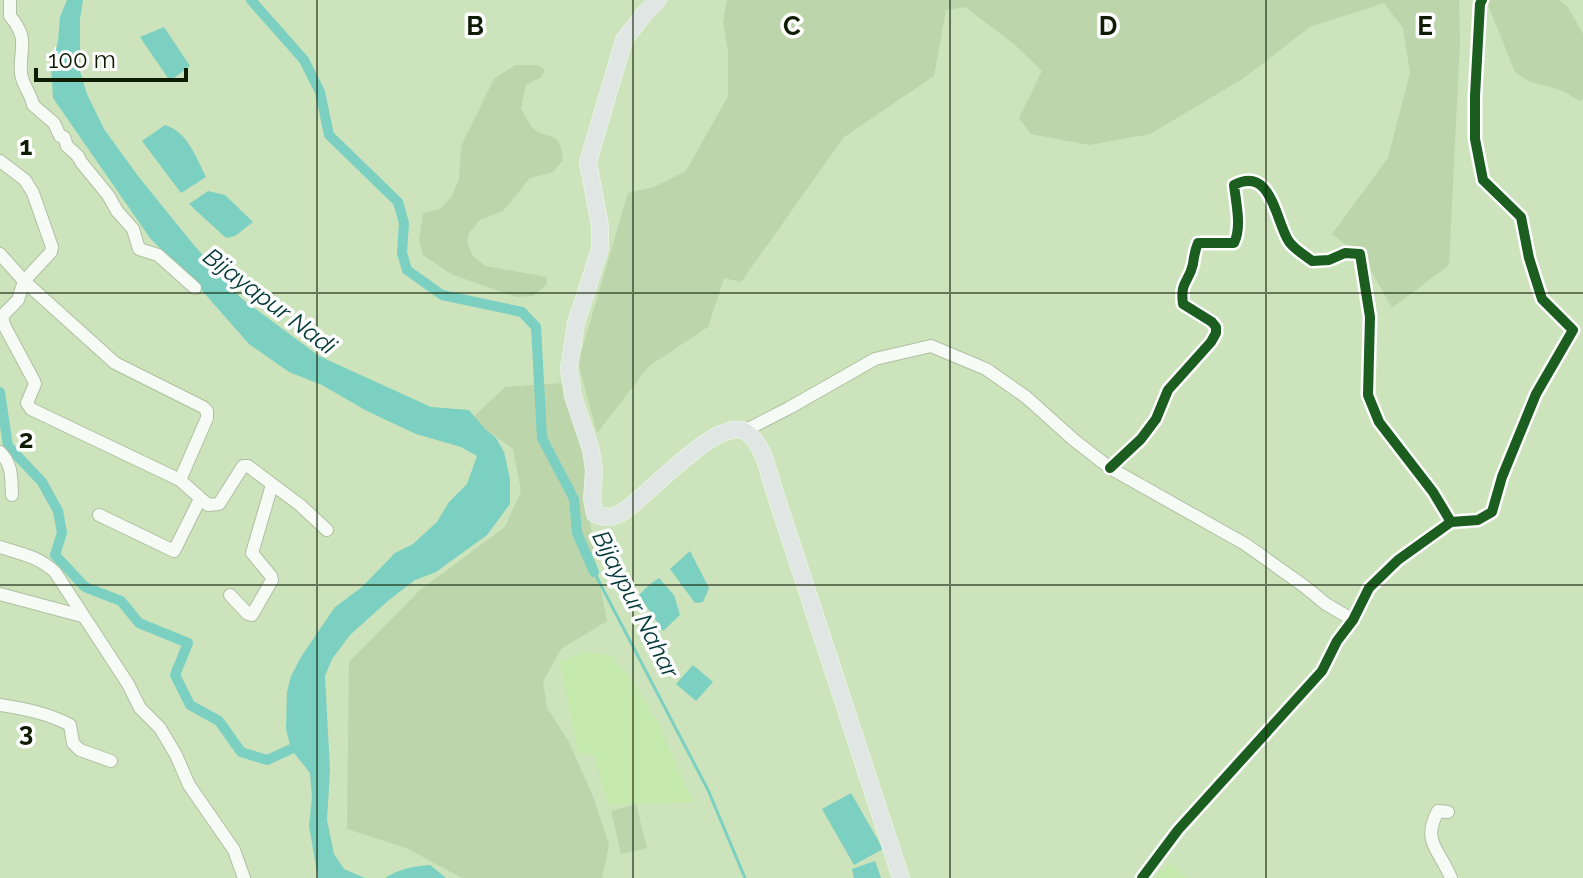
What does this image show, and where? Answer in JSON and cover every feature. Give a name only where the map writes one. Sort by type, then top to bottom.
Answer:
[{"type":"main road","points":[[658,0],[624,40],[588,162],[600,226],[600,249],[576,323],[569,369],[573,396],[591,450],[595,514],[616,516],[704,444],[736,429],[746,430],[758,446],[776,496],[901,878]]},
{"type":"street","points":[[10,0],[10,16],[17,24],[24,43],[21,74],[33,105],[54,123],[67,146],[108,195],[133,229],[139,249],[158,255],[195,288]]},
{"type":"street","points":[[1142,878],[1178,830],[1322,671],[1369,588],[1398,560],[1451,522],[1478,520],[1492,512],[1502,477],[1536,394],[1573,330],[1542,299],[1529,258],[1521,217],[1483,180],[1475,139],[1482,0]]},
{"type":"street","points":[[0,161],[25,180],[33,193],[52,247],[51,252],[24,281],[18,300],[2,316],[35,384],[28,407],[180,480],[208,505],[219,504],[243,466],[248,466],[300,505],[327,530]]},
{"type":"street","points":[[1110,468],[1141,439],[1156,419],[1168,390],[1216,333],[1212,322],[1183,304],[1182,286],[1193,265],[1198,243],[1234,243],[1238,227],[1234,185],[1243,181],[1256,182],[1270,197],[1289,243],[1312,261],[1329,260],[1345,253],[1360,254],[1370,317],[1368,395],[1379,422],[1433,492],[1451,522]]},
{"type":"street","points":[[0,254],[24,281],[115,363],[207,411],[207,418],[180,480]]},
{"type":"street","points":[[746,430],[875,359],[931,346],[986,369],[1026,397],[1110,468],[1245,544],[1326,604],[1353,620]]},
{"type":"street","points":[[0,452],[11,470],[12,495]]},
{"type":"street","points":[[230,595],[252,615],[272,580],[248,549],[272,485]]},
{"type":"street","points":[[99,515],[174,551],[200,499]]},
{"type":"street","points":[[0,547],[45,562],[55,572],[128,684],[140,708],[160,728],[189,785],[234,850],[244,878]]},
{"type":"street","points":[[0,594],[82,616]]},
{"type":"street","points":[[0,705],[56,717],[70,725],[73,743],[80,750],[111,761]]},
{"type":"street","points":[[1448,812],[1438,811],[1430,825],[1430,837],[1451,878]]},
{"type":"shaded area","points":[[727,0],[1459,0],[1460,41],[1449,265],[1392,308],[1365,260],[1332,234],[1388,158],[1410,73],[1403,28],[1384,3],[1310,27],[1241,80],[1150,134],[1089,145],[1031,134],[1019,118],[1042,71],[1014,44],[965,7],[946,10],[934,76],[844,137],[741,282],[724,278],[708,327],[649,366],[597,433],[578,363],[628,193],[654,187],[686,171],[728,96],[728,52],[723,22]]},
{"type":"shaded area","points":[[1486,0],[1559,0],[1568,7],[1583,34],[1583,99],[1580,101],[1565,92],[1530,82],[1515,72]]},
{"type":"shaded area","points":[[515,65],[538,65],[545,70],[541,77],[526,85],[521,108],[535,130],[558,140],[563,160],[553,172],[530,178],[503,211],[480,220],[469,233],[467,241],[472,255],[485,266],[547,277],[546,285],[533,296],[516,297],[451,274],[423,255],[419,240],[423,213],[440,209],[452,196],[459,180],[461,146],[494,79]]},
{"type":"shaded area","points":[[563,383],[580,428],[585,454],[589,513],[607,621],[561,649],[543,682],[547,708],[569,742],[594,799],[609,845],[602,878],[462,878],[406,848],[347,829],[349,662],[420,590],[505,527],[521,491],[513,449],[471,419],[505,387]]},
{"type":"shaded area","points":[[583,652],[610,655],[632,679],[659,725],[693,802],[608,805],[594,755],[578,753],[560,662]]},
{"type":"shaded area","points":[[636,804],[647,848],[621,854],[611,811]]},
{"type":"shaded area","points":[[1168,865],[1173,865],[1186,878],[1153,878]]},
{"type":"water","points":[[67,0],[83,0],[80,71],[104,129],[193,244],[241,298],[319,356],[431,407],[469,410],[496,438],[504,452],[510,479],[510,504],[487,535],[436,572],[415,580],[389,600],[350,635],[332,659],[325,676],[330,770],[327,820],[334,854],[344,869],[365,878],[318,878],[309,826],[312,797],[310,773],[291,749],[286,729],[287,692],[291,676],[335,607],[362,587],[395,553],[413,544],[437,522],[449,502],[467,484],[477,456],[461,447],[416,434],[322,385],[289,372],[249,344],[150,238],[53,98],[51,66],[58,42],[60,17]]},
{"type":"water","points":[[164,27],[190,66],[170,81],[140,37]]},
{"type":"water","points":[[165,125],[185,139],[206,177],[181,193],[142,141]]},
{"type":"water","points":[[208,191],[225,195],[253,222],[235,236],[226,238],[189,204]]},
{"type":"water","points":[[690,551],[709,588],[703,602],[695,603],[670,569]]},
{"type":"water","points":[[659,578],[674,595],[680,615],[663,631],[639,595]]},
{"type":"water","points":[[693,665],[713,682],[696,701],[676,684]]},
{"type":"water","points":[[851,793],[883,849],[854,865],[822,809]]},
{"type":"water","points":[[875,861],[881,878],[854,878],[852,869]]},
{"type":"water","points":[[430,865],[446,878],[385,878],[406,868]]},
{"type":"waterway","name":"Bijaypur Nahar","points":[[251,0],[304,60],[320,92],[329,135],[398,202],[404,223],[402,253],[407,270],[442,295],[522,312],[536,327],[542,438],[574,499],[577,533],[594,572]]},
{"type":"waterway","points":[[0,392],[8,446],[42,482],[58,511],[62,533],[55,555],[85,587],[121,601],[139,623],[188,643],[175,675],[190,705],[219,721],[241,752],[267,760],[300,745],[302,748]]},
{"type":"waterway","name":"Bijaypur Nahar","points":[[594,572],[708,790],[745,878]]},
{"type":"cycle path","points":[[1142,878],[1178,830],[1322,671],[1369,588],[1398,560],[1451,522],[1478,520],[1492,512],[1502,477],[1536,394],[1573,330],[1542,299],[1529,258],[1521,217],[1483,180],[1475,139],[1482,0]]},
{"type":"cycle path","points":[[1110,468],[1141,439],[1156,419],[1168,390],[1216,333],[1212,322],[1183,304],[1184,286],[1198,243],[1234,243],[1238,222],[1234,185],[1256,182],[1270,197],[1290,243],[1312,261],[1329,260],[1345,253],[1360,254],[1370,317],[1368,395],[1379,422],[1433,492],[1451,522]]},
{"type":"water label","name":"Bijayapur Nadi","points":[[270,301]]}]
